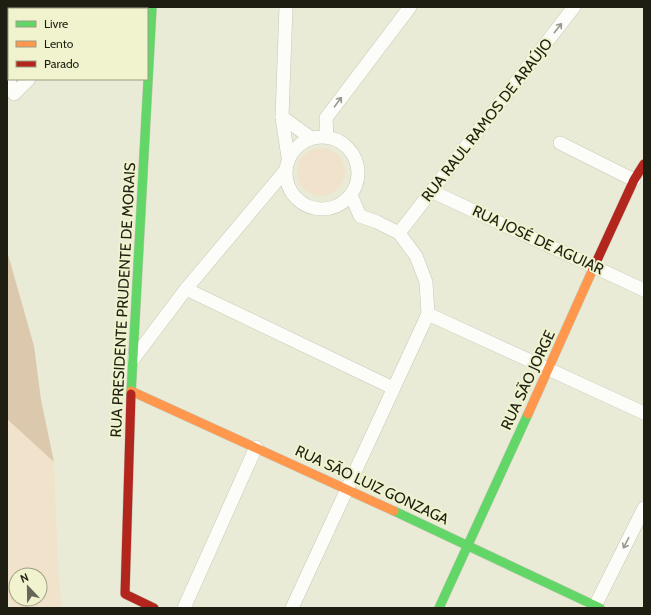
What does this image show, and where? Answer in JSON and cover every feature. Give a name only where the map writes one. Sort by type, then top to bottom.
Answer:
[{"type":"street","name":"RUA PRESIDENTE PRUDENTE DE MORAIS","points":[[152,7],[131,391],[125,594],[154,608]]},
{"type":"street","points":[[286,7],[282,117],[288,157],[285,171],[287,187],[297,200],[309,208],[325,210],[338,206],[351,196],[357,183],[358,167],[352,152],[341,141],[327,137],[310,138],[298,144],[288,157]]},
{"type":"street","points":[[327,137],[326,118],[410,7]]},
{"type":"street","name":"RUA RAUL RAMOS DE ARAÚJO","points":[[399,233],[574,7]]},
{"type":"street","points":[[9,80],[14,94],[28,80]]},
{"type":"street","points":[[282,117],[310,138]]},
{"type":"street","points":[[560,143],[634,180]]},
{"type":"street","name":"RUA SÃO JORGE","points":[[439,608],[634,180],[644,164]]},
{"type":"street","points":[[134,358],[186,289],[285,171]]},
{"type":"street","name":"RUA JOSÉ DE AGUIAR","points":[[431,191],[644,290]]},
{"type":"street","points":[[351,196],[360,216]]},
{"type":"street","points":[[292,608],[428,314],[426,282],[416,256],[399,233],[338,206]]},
{"type":"street","points":[[186,289],[393,388]]},
{"type":"street","points":[[428,314],[549,368],[644,413]]},
{"type":"street","name":"RUA SÃO LUIZ GONZAGA","points":[[131,391],[468,544],[596,607]]},
{"type":"street","points":[[184,608],[256,448]]},
{"type":"street","points":[[596,607],[644,508]]},
{"type":"shaded area","points":[[316,148],[326,148],[338,155],[345,167],[345,177],[338,189],[326,196],[316,196],[308,192],[301,185],[297,177],[297,167],[301,159],[308,152]]},
{"type":"shaded area","points":[[7,251],[34,346],[41,400],[54,462],[7,419]]},
{"type":"shaded area","points":[[7,419],[54,462],[58,571],[62,608],[12,607],[48,607],[48,567],[8,567],[8,599]]},
{"type":"traffic: fast","points":[[131,394],[152,7]]},
{"type":"traffic: fast","points":[[439,608],[528,414]]},
{"type":"traffic: fast","points":[[394,511],[600,608]]},
{"type":"traffic: slow","points":[[528,414],[593,269]]},
{"type":"traffic: slow","points":[[131,391],[394,511]]},
{"type":"traffic: jam","points":[[593,269],[634,180],[644,164]]},
{"type":"traffic: jam","points":[[131,394],[125,594],[154,608]]}]
